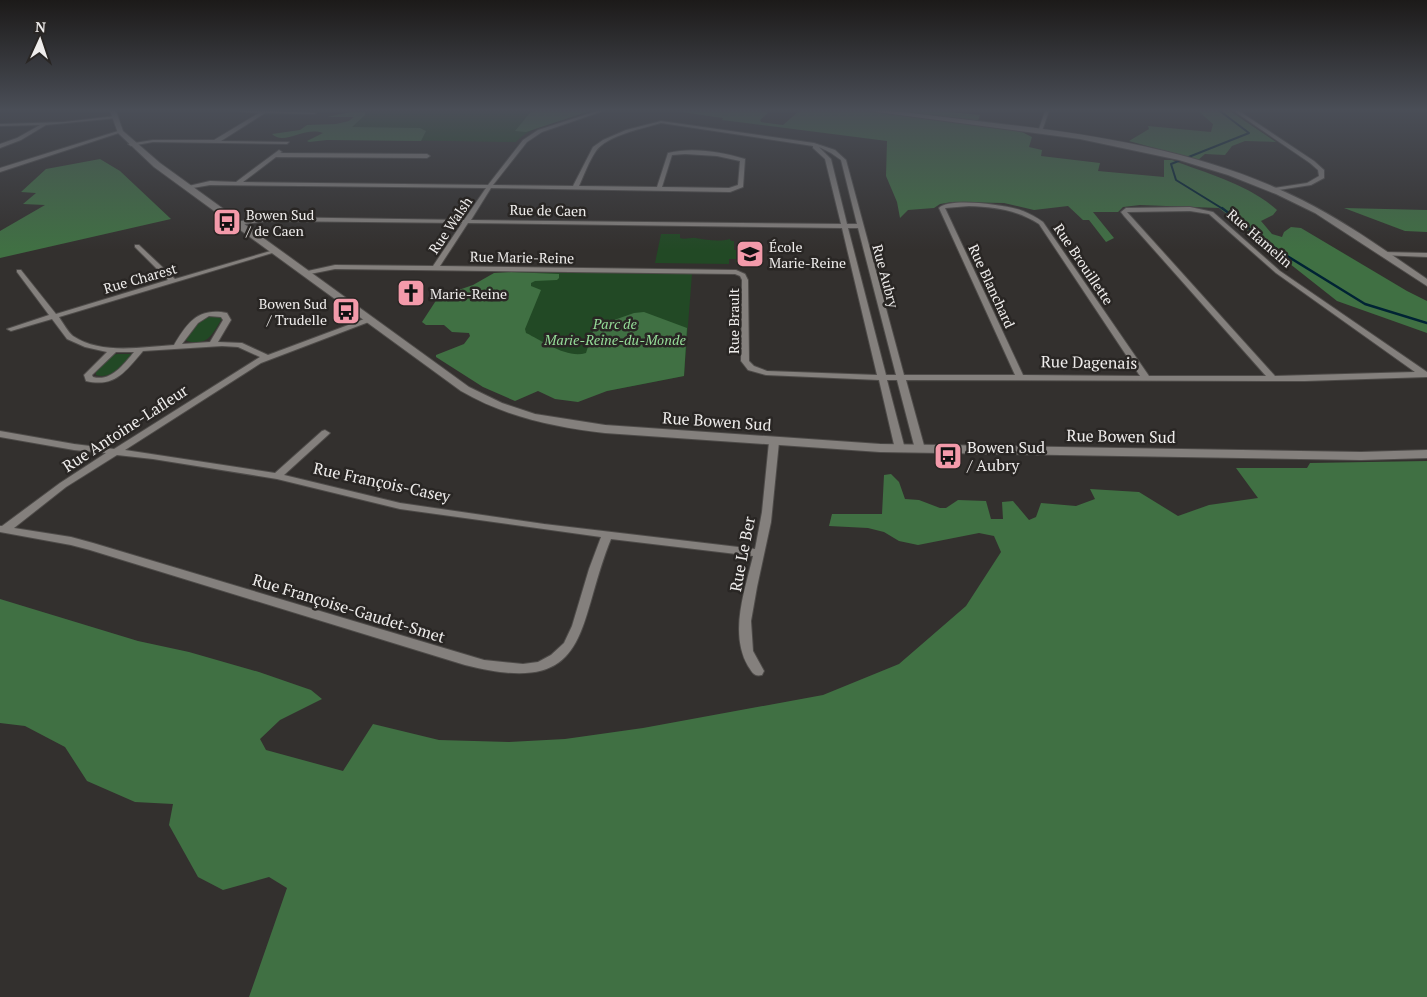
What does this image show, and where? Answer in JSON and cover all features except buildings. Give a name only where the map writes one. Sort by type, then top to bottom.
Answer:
[{"type":"street","points":[[0,170],[39,158]]},
{"type":"street","name":"Rue Bowen Sud","points":[[149,158],[470,392],[522,415],[583,427],[774,442],[900,449],[1361,456],[1427,454]]},
{"type":"street","points":[[236,184],[270,158]]},
{"type":"street","name":"Rue Walsh","points":[[435,268],[511,158]]},
{"type":"street","name":"Rue Aubry","points":[[575,188],[590,158]]},
{"type":"street","points":[[660,188],[669,158]]},
{"type":"street","points":[[187,187],[204,184],[236,184],[736,189],[742,186],[743,160],[727,158]]},
{"type":"street","name":"Rue Aubry","points":[[827,158],[900,449]]},
{"type":"street","name":"Rue Aubry","points":[[840,158],[843,160],[920,449]]},
{"type":"street","points":[[1180,158],[1274,190],[1317,211],[1427,283]]},
{"type":"street","points":[[1274,190],[1315,182],[1322,176],[1321,170],[1305,158]]},
{"type":"street","name":"Rue Blanchard","points":[[944,206],[942,208],[1020,377]]},
{"type":"street","name":"Rue Brouillette","points":[[944,206],[1006,208],[1031,215],[1041,223],[1146,378]]},
{"type":"street","name":"Rue Hamelin","points":[[1273,379],[1124,212],[1126,210],[1190,209],[1211,213],[1278,272],[1426,374]]},
{"type":"street","name":"Rue de Caen","points":[[237,223],[267,219],[860,226]]},
{"type":"street","points":[[137,246],[173,281]]},
{"type":"street","name":"Rue Charest","points":[[11,328],[276,251]]},
{"type":"street","points":[[1383,254],[1427,254]]},
{"type":"street","name":"Rue Marie-Reine","points":[[305,273],[336,267],[721,271],[740,273]]},
{"type":"street","points":[[19,271],[70,337],[88,345],[113,350],[213,344],[239,346],[266,357]]},
{"type":"street","name":"Rue Brault","points":[[740,273],[745,280],[746,361],[750,368]]},
{"type":"street","points":[[176,347],[196,318],[212,314],[224,314],[226,320],[213,344]]},
{"type":"street","name":"Rue Antoine-Lafleur","points":[[2,529],[116,451],[266,357],[370,320]]},
{"type":"street","points":[[113,350],[90,372],[88,375],[89,379],[100,380],[117,375],[141,349]]},
{"type":"street","name":"Rue Dagenais","points":[[750,368],[766,373],[883,376],[1345,379],[1426,374]]},
{"type":"street","name":"Rue François-Casey","points":[[0,434],[74,447],[116,451],[276,476],[400,506],[607,535],[760,553]]},
{"type":"street","points":[[276,476],[325,434]]},
{"type":"street","name":"Rue Le Ber","points":[[758,671],[750,659],[746,648],[745,631],[766,522],[774,442]]},
{"type":"street","name":"Rue Françoise-Gaudet-Smet","points":[[2,529],[86,545],[455,658],[486,666],[518,669],[544,667],[566,651],[578,628],[607,535]]},
{"type":"green space","points":[[887,158],[1054,158],[1100,163],[1098,171],[1164,177],[1164,160],[1172,160],[1241,186],[1266,201],[1277,210],[1273,215],[1261,221],[1272,234],[1282,237],[1284,232],[1291,227],[1301,228],[1427,301],[1427,333],[1337,301],[1219,208],[1140,205],[1123,207],[1118,212],[1093,212],[1114,238],[1106,242],[1089,220],[1083,220],[1068,206],[1034,210],[1004,203],[952,202],[940,204],[934,208],[908,210],[900,218],[897,202],[886,176]]},
{"type":"green space","points":[[100,159],[120,171],[171,219],[0,258],[0,231],[45,205],[23,204],[36,193],[21,192],[46,169]]},
{"type":"green space","points":[[1344,208],[1427,210],[1427,232],[1405,231]]},
{"type":"green space","points":[[661,234],[680,234],[680,238],[684,239],[694,238],[717,241],[730,239],[734,241],[734,250],[750,250],[750,247],[758,247],[759,259],[751,259],[754,262],[737,263],[735,261],[738,259],[729,259],[729,264],[655,263]]},
{"type":"green space","name":"Parc de Marie-Reine-du-Monde","points":[[511,272],[692,274],[684,376],[607,391],[433,306]]},
{"type":"green space","points":[[494,273],[559,274],[557,280],[535,281],[531,283],[531,286],[541,290],[525,329],[526,333],[571,354],[586,353],[593,331],[597,326],[634,313],[644,312],[687,328],[684,376],[607,391],[578,402],[555,399],[538,391],[515,401],[483,387],[436,357],[436,355],[464,344],[470,336],[469,333],[452,332],[444,325],[426,325],[422,322],[437,299],[473,285]]},
{"type":"green space","points":[[209,317],[221,318],[221,320],[207,339],[198,342],[185,340],[197,324]]},
{"type":"green space","points":[[132,354],[121,367],[112,373],[101,376],[96,375],[96,371],[112,355]]},
{"type":"green space","points":[[1427,461],[1427,997],[249,997],[287,888],[269,877],[223,890],[198,877],[169,825],[173,804],[135,802],[87,781],[65,747],[25,726],[0,723],[0,599],[138,641],[189,652],[259,672],[311,690],[322,699],[280,720],[260,739],[266,750],[343,771],[373,724],[439,740],[509,742],[565,739],[643,728],[823,695],[899,664],[966,606],[1001,552],[994,536],[979,533],[918,545],[899,541],[884,532],[868,528],[829,526],[832,514],[882,514],[884,475],[891,474],[899,482],[905,499],[919,500],[940,508],[946,508],[958,500],[986,501],[991,519],[1003,519],[1002,502],[1013,501],[1029,520],[1036,517],[1041,503],[1076,506],[1095,499],[1090,489],[1139,492],[1178,516],[1209,505],[1258,498],[1236,468],[1307,468],[1310,463]]},
{"type":"waterway","points":[[1187,158],[1171,164],[1176,180],[1223,209]]},
{"type":"waterway","points":[[1222,208],[1279,251],[1365,304],[1427,323]]},
{"type":"place","name":"Bowen Sud / de Caen","points":[[227,222]]},
{"type":"place","name":"École Marie-Reine","points":[[750,254]]},
{"type":"place","name":"Marie-Reine","points":[[411,293]]},
{"type":"place","name":"Bowen Sud / Trudelle","points":[[346,311]]},
{"type":"place","name":"Bowen Sud / Aubry","points":[[948,456]]}]
